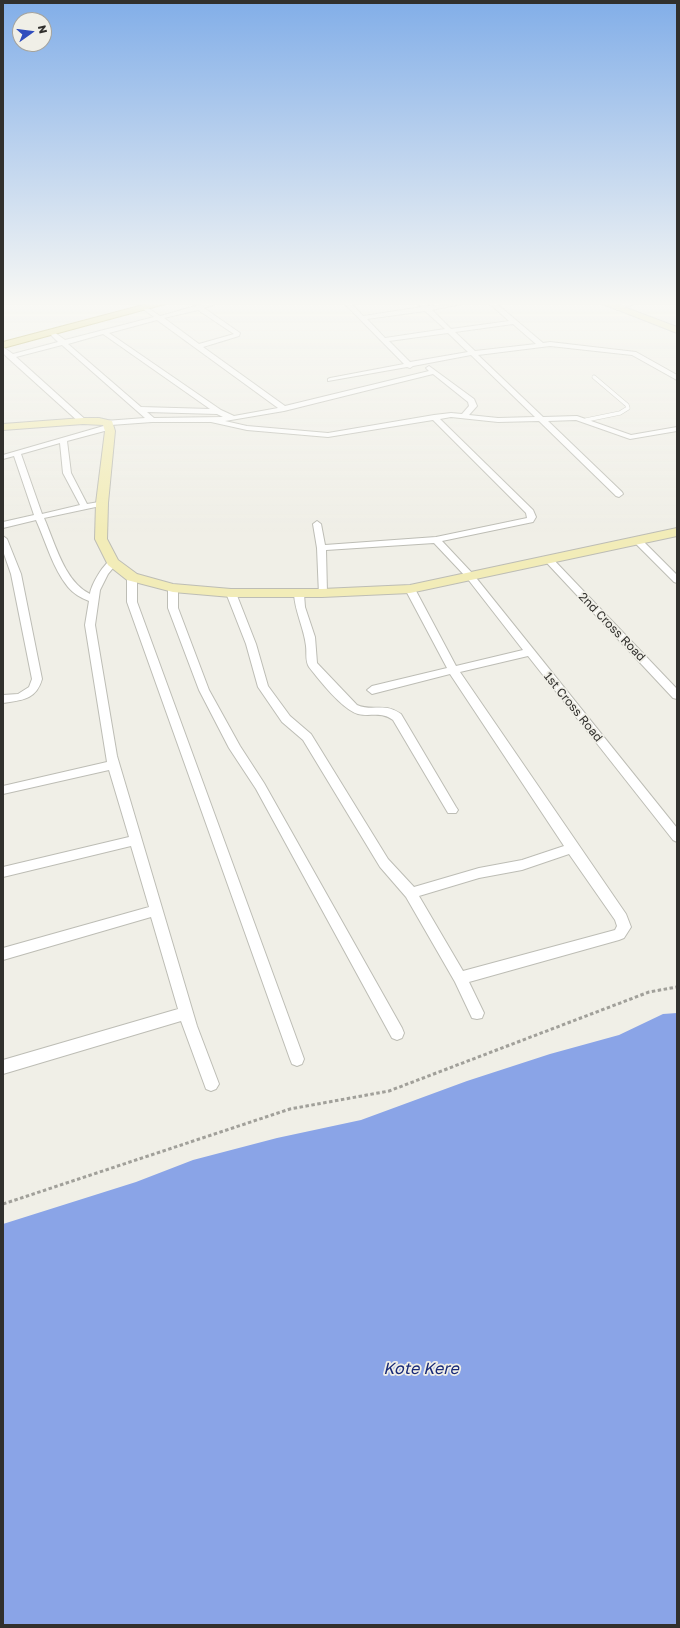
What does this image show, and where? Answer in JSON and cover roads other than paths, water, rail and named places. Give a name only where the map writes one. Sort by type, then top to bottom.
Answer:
[{"type":"street","points":[[36,380],[83,421]]},
{"type":"street","points":[[106,380],[152,420]]},
{"type":"street","points":[[172,380],[218,412],[234,418]]},
{"type":"street","points":[[243,380],[284,409]]},
{"type":"street","points":[[3,457],[63,440],[108,425],[152,420],[211,420],[234,418],[284,409],[402,380]]},
{"type":"street","points":[[444,380],[471,401],[473,406],[464,416]]},
{"type":"street","points":[[501,380],[619,494]]},
{"type":"street","points":[[139,409],[218,412]]},
{"type":"street","points":[[211,420],[247,428],[328,435],[434,417],[464,416],[498,420],[569,417],[586,420],[620,434],[630,436],[641,436],[677,429]]},
{"type":"street","points":[[321,548],[436,540],[523,523],[530,520],[532,517],[530,512],[434,417]]},
{"type":"street","points":[[3,427],[83,421],[100,421],[108,425]]},
{"type":"street","points":[[108,425],[102,503],[101,540],[113,562],[132,577],[173,588],[231,593],[299,594],[410,589],[677,532]]},
{"type":"street","points":[[63,440],[67,473],[85,507]]},
{"type":"street","points":[[18,453],[39,517],[72,586],[80,593],[93,600]]},
{"type":"street","points":[[3,525],[102,503]]},
{"type":"street","points":[[317,524],[321,548],[322,593]]},
{"type":"street","points":[[3,539],[16,574],[37,679],[34,689],[21,697],[3,699]]},
{"type":"street","name":"1st Cross Road","points":[[436,540],[470,576],[677,836]]},
{"type":"street","points":[[637,540],[677,580]]},
{"type":"street","name":"2nd Cross Road","points":[[548,559],[677,695]]},
{"type":"street","points":[[113,562],[104,573],[95,590],[90,625],[114,765],[186,1012],[210,1084]]},
{"type":"street","points":[[132,577],[132,602],[297,1059]]},
{"type":"street","points":[[173,588],[173,608],[204,690],[235,748],[260,786],[396,1032]]},
{"type":"street","points":[[410,589],[453,670],[572,848],[621,918],[624,927],[619,934],[460,978]]},
{"type":"street","points":[[231,593],[251,644],[263,687],[286,719],[307,737],[384,863],[411,893],[460,978],[477,1013]]},
{"type":"street","points":[[299,594],[299,607],[312,647],[310,656],[312,665],[353,708],[363,711],[384,709],[392,712],[397,717],[452,810]]},
{"type":"street","points":[[372,690],[530,652]]},
{"type":"street","points":[[3,790],[114,765]]},
{"type":"street","points":[[3,872],[136,840]]},
{"type":"street","points":[[411,893],[479,873],[522,865],[572,848]]},
{"type":"street","points":[[3,954],[156,910]]},
{"type":"street","points":[[3,1067],[186,1012]]},
{"type":"lane","points":[[586,420],[620,413],[628,408],[628,405],[598,380]]},
{"type":"water","name":"Kote Kere","points":[[677,1013],[677,1625],[3,1625],[3,1224],[136,1182],[193,1160],[277,1138],[361,1120],[467,1081],[550,1054],[619,1035],[663,1014]]}]
